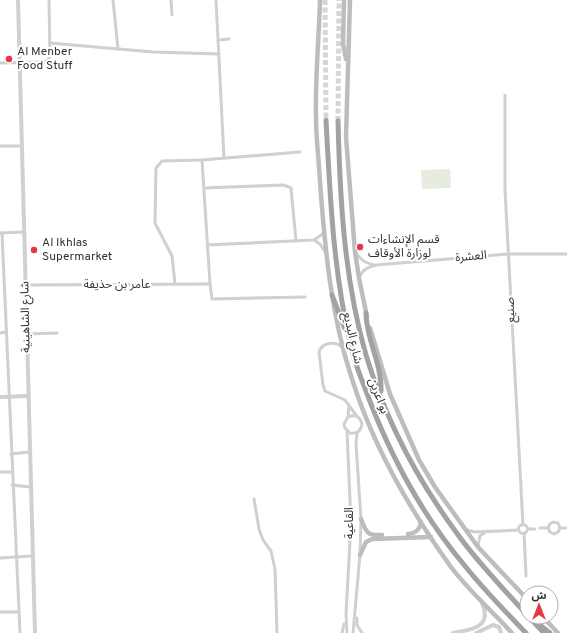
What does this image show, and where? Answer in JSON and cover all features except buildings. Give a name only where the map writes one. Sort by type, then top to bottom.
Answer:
[{"type":"highway","name":"بو اعرين","points":[[326,120],[335,251],[350,344],[380,429],[424,509],[443,538],[463,565],[526,633]]},
{"type":"highway","name":"بو اعرين","points":[[338,121],[343,222],[348,267],[353,298],[366,354],[380,394],[406,452],[433,500],[475,557],[519,606]]},
{"type":"highway","points":[[332,295],[350,344]]},
{"type":"highway","points":[[366,312],[367,325],[380,377],[380,394]]},
{"type":"highway","name":"بو اعرين","points":[[537,625],[544,633]]},
{"type":"highway","points":[[538,625],[550,633]]},
{"type":"main road","name":"شارع البديع","points":[[320,0],[316,116],[324,233],[332,295],[339,333],[354,386],[366,420],[382,456],[421,522],[451,567],[464,583],[512,633]]},
{"type":"main road","points":[[344,0],[344,48],[348,62]]},
{"type":"main road","name":"شارع البديع","points":[[350,0],[346,137],[355,252],[358,278],[366,312],[390,394],[419,460],[431,480],[478,547],[519,591]]},
{"type":"main road","points":[[361,519],[366,531],[377,535],[414,533],[418,530],[421,522]]},
{"type":"main road","points":[[360,555],[366,542],[372,539],[431,537]]},
{"type":"main road","points":[[550,625],[558,633]]},
{"type":"street","name":"شارع الشاهينية","points":[[18,0],[34,633]]},
{"type":"street","points":[[0,63],[44,62],[48,60],[50,57],[49,0]]},
{"type":"street","points":[[113,0],[118,49]]},
{"type":"street","points":[[170,0],[172,15]]},
{"type":"street","points":[[216,0],[224,158]]},
{"type":"street","points":[[218,40],[229,39]]},
{"type":"street","points":[[50,43],[153,52],[219,54]]},
{"type":"street","name":"صنيع","points":[[505,95],[505,190],[523,525]]},
{"type":"street","points":[[0,146],[21,146]]},
{"type":"street","points":[[175,284],[172,257],[155,223],[156,168],[162,161],[202,160],[300,152]]},
{"type":"street","points":[[202,160],[212,299],[305,297]]},
{"type":"street","points":[[204,188],[289,186],[291,188],[296,241]]},
{"type":"street","points":[[1,233],[23,232]]},
{"type":"street","name":"شارع الشاهينية","points":[[1,233],[20,633]]},
{"type":"street","points":[[207,245],[314,240],[324,233]]},
{"type":"street","points":[[314,240],[324,248],[326,254]]},
{"type":"street","points":[[355,252],[368,264],[376,265]]},
{"type":"street","name":"العشرة","points":[[358,278],[363,270],[376,265],[508,254],[567,254]]},
{"type":"street","name":"عامر بن حذيفة","points":[[25,285],[210,284]]},
{"type":"street","points":[[0,333],[6,332]]},
{"type":"street","points":[[26,334],[57,333]]},
{"type":"street","points":[[334,343],[338,338],[339,333]]},
{"type":"street","points":[[343,348],[334,343],[324,345],[320,348],[319,352],[323,385],[327,393],[341,397],[345,400],[359,417],[362,427],[357,433],[347,431],[344,424],[348,417],[349,405]]},
{"type":"street","points":[[0,397],[28,396]]},
{"type":"street","points":[[348,417],[356,415]]},
{"type":"street","name":"القاعية","points":[[347,431],[351,528],[346,614],[347,633]]},
{"type":"street","name":"القاعية","points":[[353,633],[360,555],[361,519],[356,444],[357,433]]},
{"type":"street","points":[[12,454],[29,452]]},
{"type":"street","points":[[0,472],[12,472]]},
{"type":"street","points":[[12,485],[30,488]]},
{"type":"street","points":[[254,499],[259,529],[263,540],[271,551],[275,569],[277,633]]},
{"type":"street","points":[[548,528],[550,524],[555,522],[560,525],[560,528]]},
{"type":"street","points":[[519,530],[520,526],[523,525],[528,529]]},
{"type":"street","points":[[526,576],[524,533],[528,529],[535,528]]},
{"type":"street","points":[[540,528],[548,528]]},
{"type":"street","points":[[548,528],[550,532],[554,534],[558,532],[560,528]]},
{"type":"street","points":[[560,528],[567,528]]},
{"type":"street","points":[[465,530],[475,532],[519,530],[520,532],[524,533]]},
{"type":"street","points":[[478,547],[480,536],[488,531]]},
{"type":"street","points":[[0,558],[32,556]]},
{"type":"street","points":[[453,633],[474,629],[483,622],[485,611],[481,601]]},
{"type":"street","name":"القاعية","points":[[356,609],[357,625],[362,633]]},
{"type":"street","points":[[0,612],[19,612]]},
{"type":"street","name":"القاعية","points":[[342,633],[346,614]]},
{"type":"street","points":[[476,633],[493,625],[499,627],[501,633]]},
{"type":"shaded area","points":[[450,169],[451,188],[422,189],[421,170]]},
{"type":"tunnel","points":[[325,0],[326,120]]},
{"type":"tunnel","points":[[338,121],[339,0]]},
{"type":"place","name":"Al Menber Food Stuff","points":[[9,59]]},
{"type":"place","name":"قسم الإنشاءات لوزارة الأوقاف","points":[[360,247]]},
{"type":"place","name":"Al Ikhlas Supermarket","points":[[34,250]]}]
